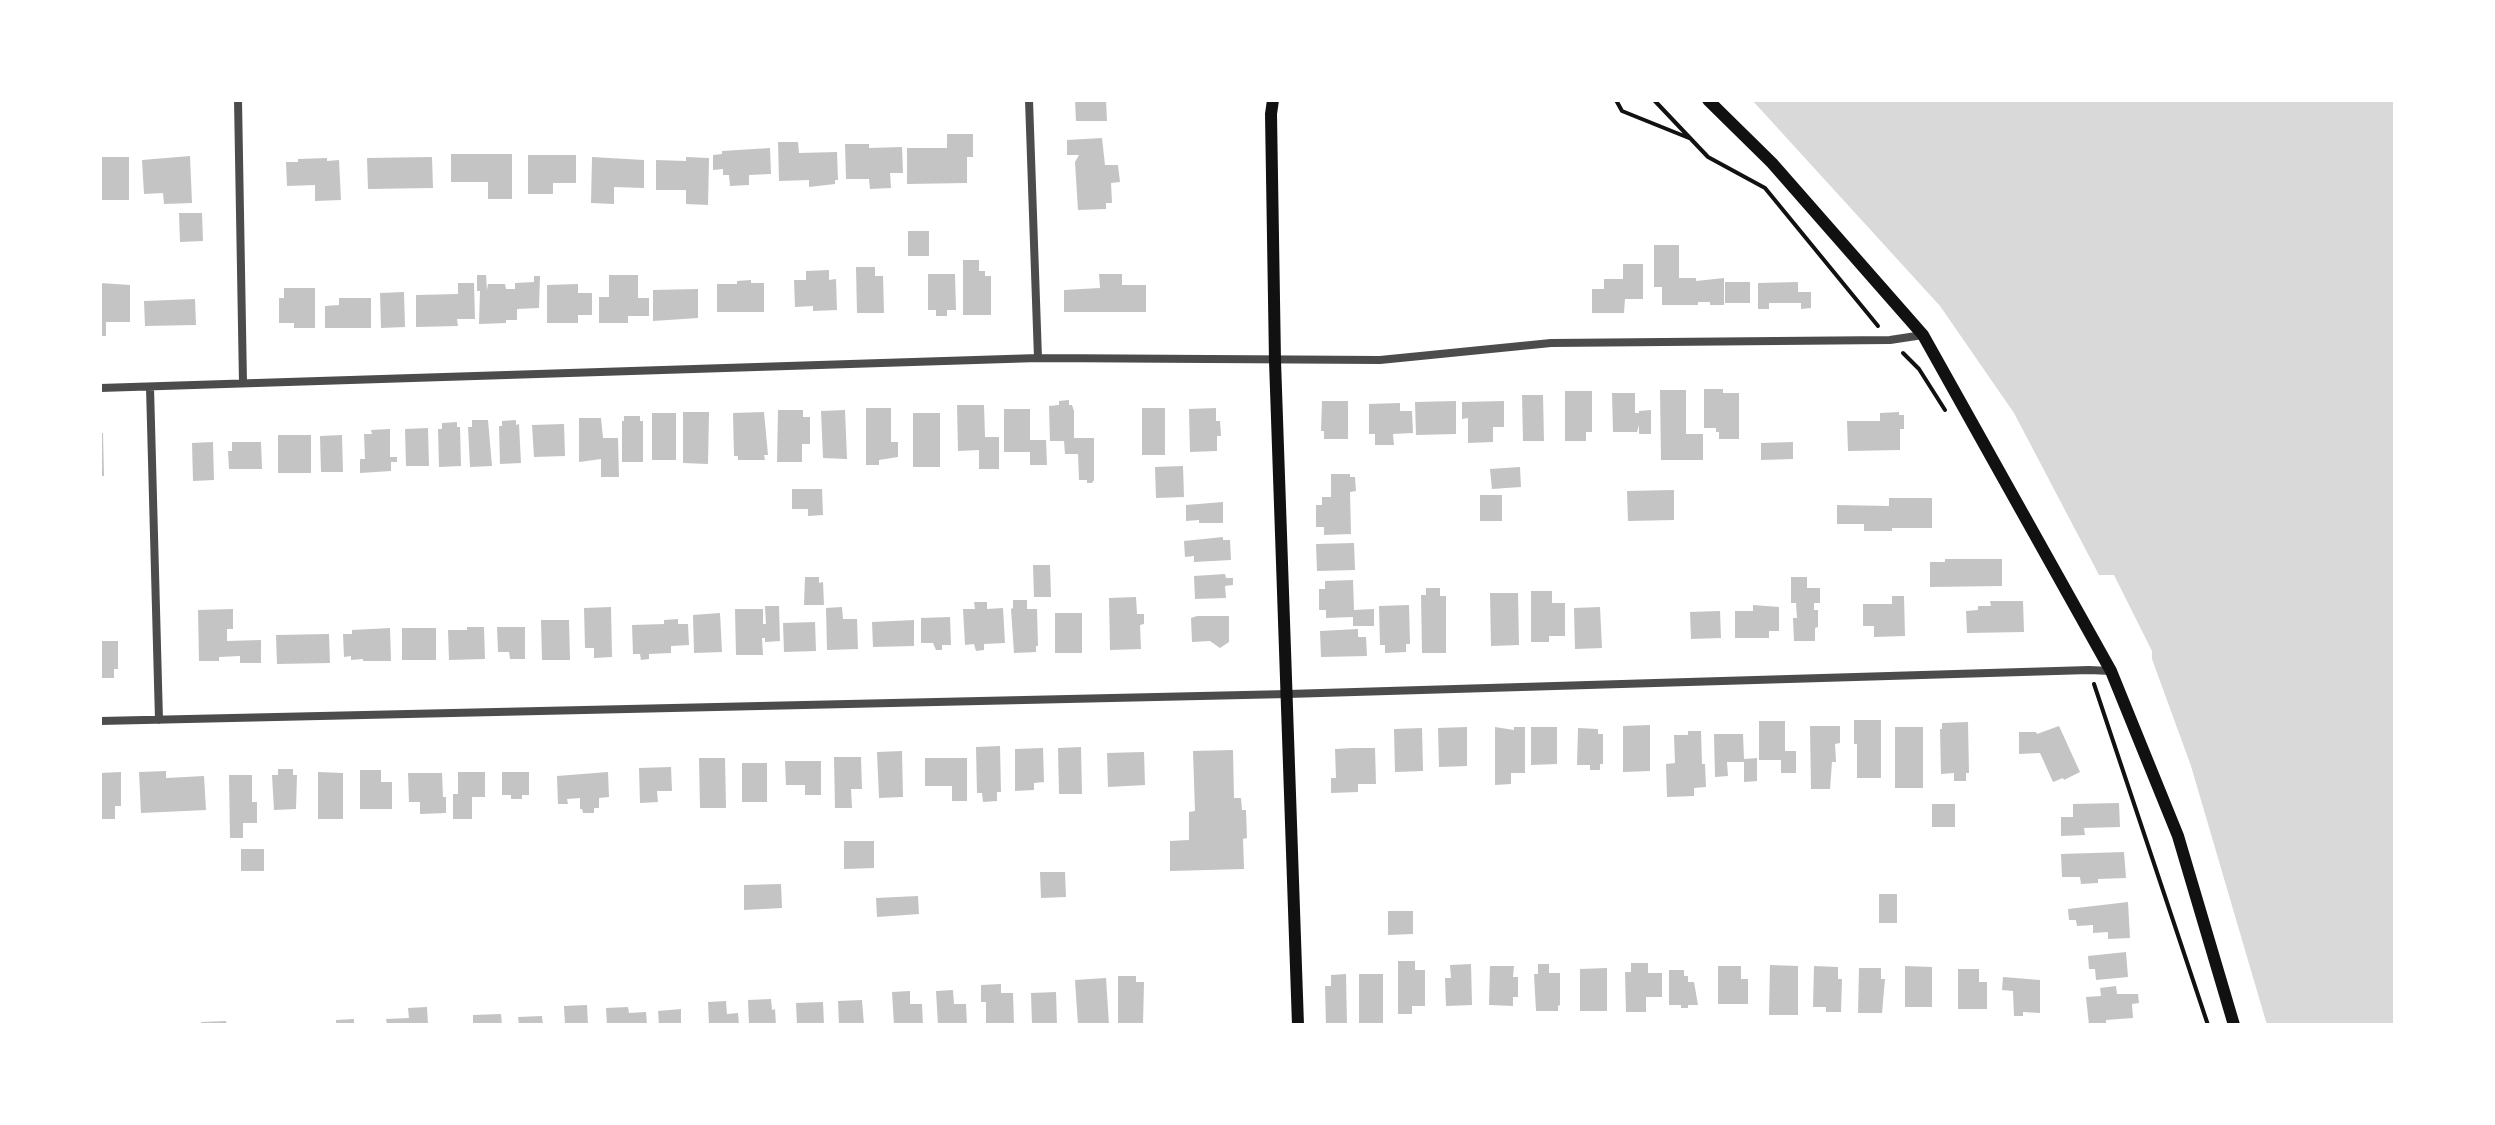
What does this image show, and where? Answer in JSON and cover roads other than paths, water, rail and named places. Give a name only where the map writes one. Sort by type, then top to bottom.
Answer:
[{"type":"main road","points":[[1273,100],[1275,361],[1298,1025]]},
{"type":"main road","points":[[1708,100],[1772,163],[1923,335],[2111,671],[2178,836],[2234,1025]]},
{"type":"street","points":[[238,100],[243,383]]},
{"type":"street","points":[[1029,100],[1038,358]]},
{"type":"street","points":[[100,388],[1038,358],[1380,360],[1551,343],[1890,340],[1923,335]]},
{"type":"street","points":[[150,387],[159,720]]},
{"type":"street","points":[[100,721],[1288,694],[2111,671]]}]
